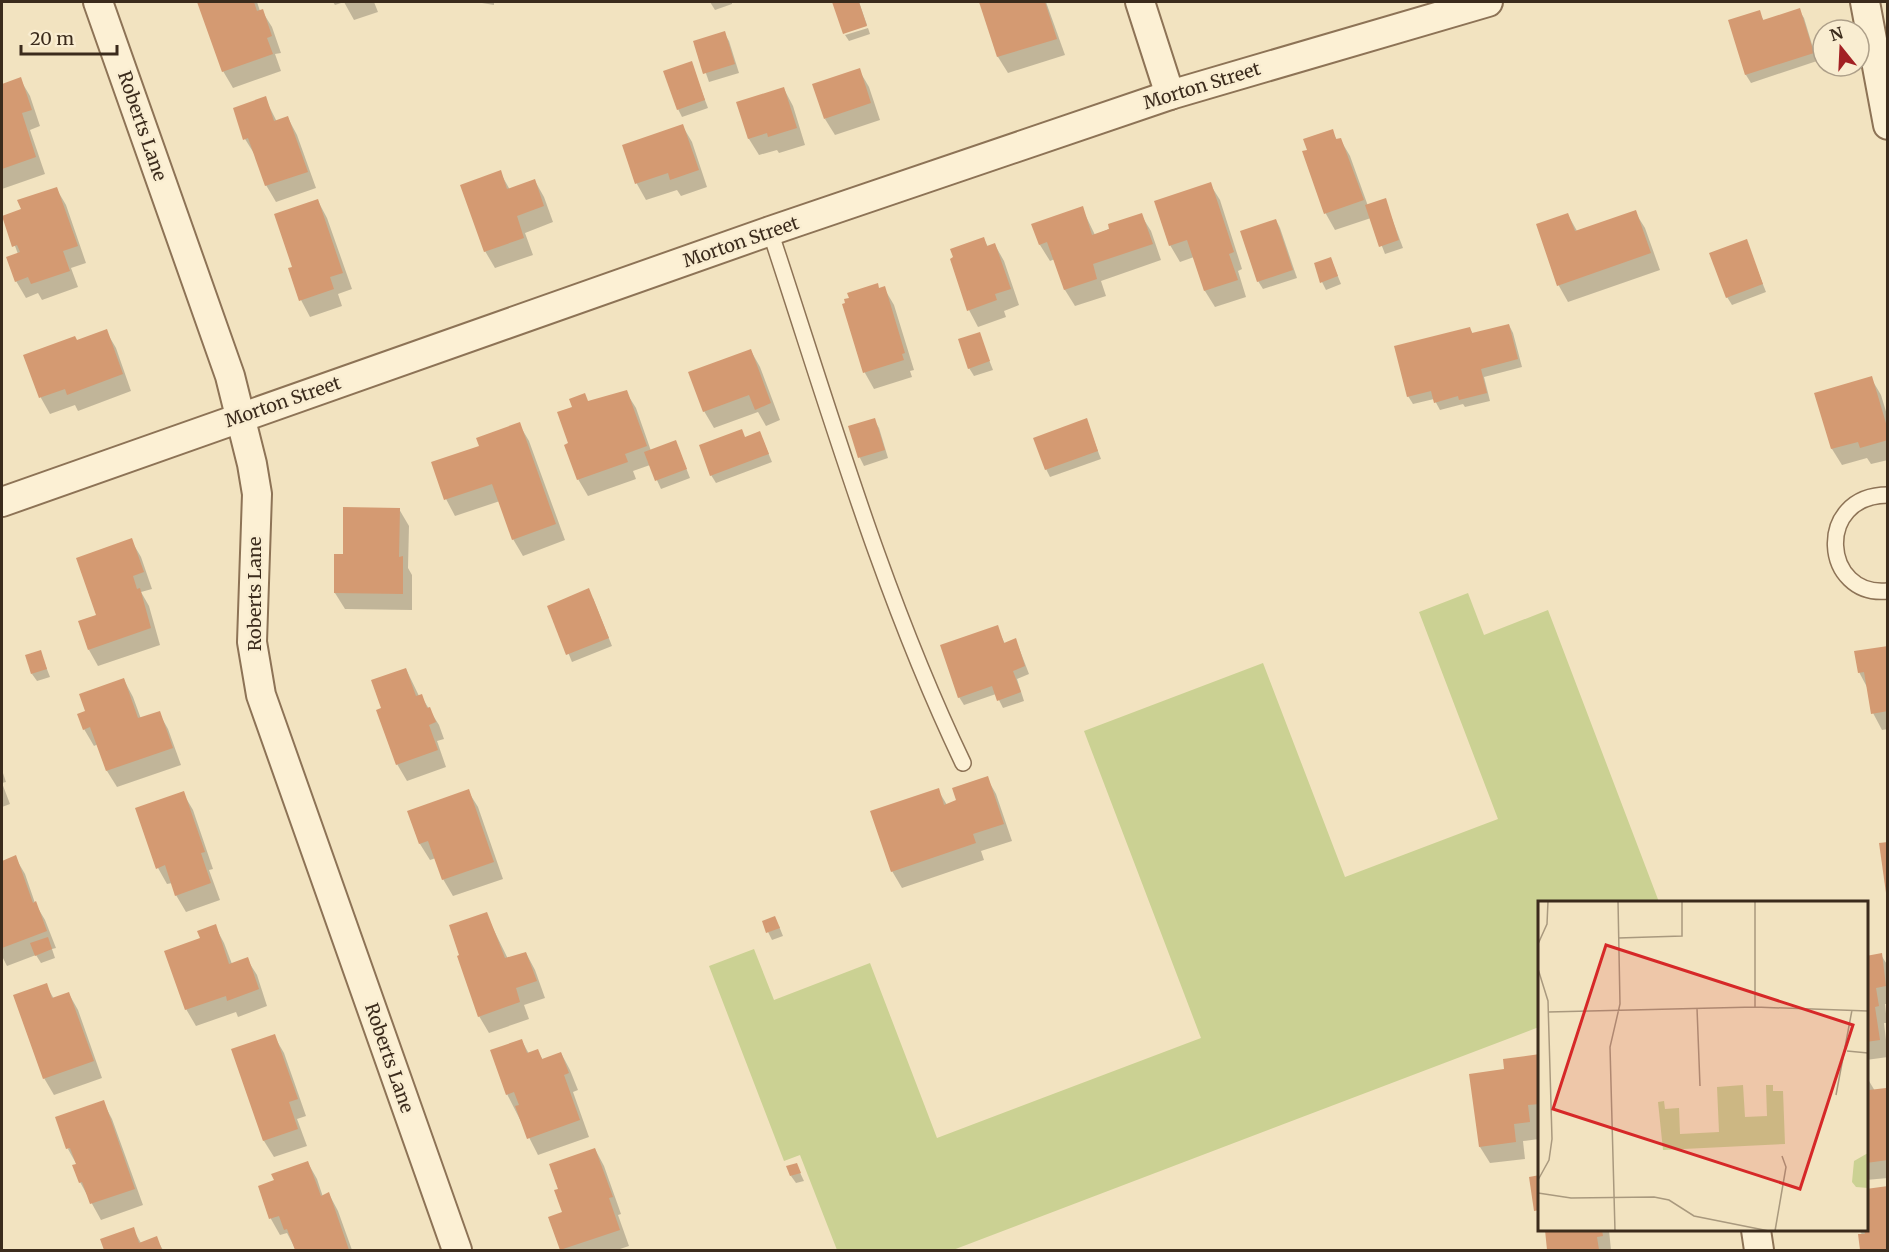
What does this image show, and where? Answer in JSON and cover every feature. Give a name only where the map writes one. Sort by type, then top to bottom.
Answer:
[{"type":"street","name":"Roberts Lane","points":[[98,2],[230,376],[252,464],[256,494],[252,642],[261,695],[457,1251]]},
{"type":"street","points":[[1140,2],[1170,94]]},
{"type":"street","name":"Morton Street","points":[[2,502],[770,231],[1170,94],[1488,2]]},
{"type":"street","points":[[1865,2],[1887,125]]},
{"type":"street","points":[[1756,1231],[1760,1251]]},
{"type":"lane","points":[[770,231],[869,529],[937,708],[963,763]]},
{"type":"lane","points":[[1887,495],[1875,495],[1860,500],[1847,510],[1838,524],[1834,539],[1836,555],[1842,570],[1853,582],[1868,589],[1887,591]]},
{"type":"green space","points":[[1468,593],[1484,635],[1548,610],[1659,901],[1538,901],[1538,1027],[953,1250],[837,1250],[800,1155],[784,1161],[709,966],[754,949],[774,1000],[870,963],[937,1138],[1201,1038],[1084,731],[1263,663],[1345,877],[1498,819],[1419,612]]},
{"type":"building","points":[[197,2],[254,2],[257,11],[263,9],[272,36],[267,38],[273,54],[222,72]]},
{"type":"building","points":[[832,2],[859,2],[867,26],[843,34]]},
{"type":"building","points":[[979,2],[1045,2],[1057,39],[997,57]]},
{"type":"building","points":[[1800,8],[1811,43],[1811,54],[1745,75],[1728,20],[1760,10],[1763,20]]},
{"type":"building","points":[[725,31],[735,64],[703,74],[693,41]]},
{"type":"building","points":[[692,61],[705,100],[677,110],[663,71]]},
{"type":"building","points":[[860,68],[871,103],[824,119],[812,84]]},
{"type":"building","points":[[21,77],[32,110],[22,113],[36,157],[2,169],[2,84]]},
{"type":"building","points":[[784,87],[797,128],[768,137],[767,133],[748,139],[736,102]]},
{"type":"building","points":[[266,96],[274,121],[288,116],[308,172],[265,186],[248,138],[243,140],[233,108]]},
{"type":"building","points":[[683,124],[699,170],[670,180],[668,173],[635,184],[622,145]]},
{"type":"building","points":[[1333,129],[1336,139],[1341,138],[1364,200],[1324,214],[1302,151],[1307,150],[1303,139]]},
{"type":"building","points":[[501,170],[507,189],[535,179],[544,206],[517,216],[524,238],[484,252],[460,185]]},
{"type":"building","points":[[1211,182],[1234,252],[1229,254],[1238,280],[1204,291],[1187,240],[1169,246],[1154,201]]},
{"type":"building","points":[[57,187],[78,246],[63,251],[70,271],[31,284],[28,277],[15,282],[6,257],[20,252],[17,245],[12,247],[2,216],[21,209],[17,200]]},
{"type":"building","points":[[1386,198],[1399,240],[1379,247],[1365,205]]},
{"type":"building","points":[[318,199],[343,273],[330,277],[334,289],[299,301],[288,268],[292,267],[274,214]]},
{"type":"building","points":[[1083,206],[1092,235],[1109,229],[1108,224],[1142,213],[1153,244],[1093,264],[1097,279],[1064,290],[1047,242],[1039,245],[1031,224]]},
{"type":"building","points":[[1636,210],[1651,253],[1557,286],[1536,224],[1568,213],[1575,231]]},
{"type":"building","points":[[1276,219],[1293,270],[1257,282],[1240,231]]},
{"type":"building","points":[[984,237],[987,246],[995,243],[1011,289],[995,294],[997,300],[967,311],[950,259],[953,257],[950,249]]},
{"type":"building","points":[[1747,239],[1763,284],[1726,298],[1709,253]]},
{"type":"building","points":[[1331,257],[1338,276],[1320,283],[1314,263]]},
{"type":"building","points":[[878,283],[879,288],[885,286],[905,353],[902,354],[904,360],[863,373],[842,304],[845,303],[844,299],[849,298],[847,293]]},
{"type":"building","points":[[1509,324],[1518,359],[1481,369],[1487,393],[1459,400],[1458,396],[1434,403],[1431,391],[1407,397],[1394,346],[1470,327],[1472,333]]},
{"type":"building","points":[[107,329],[123,374],[67,395],[65,389],[39,398],[23,355],[75,336],[77,340]]},
{"type":"building","points":[[980,332],[990,361],[968,369],[958,339]]},
{"type":"building","points":[[751,349],[771,403],[755,410],[749,395],[703,412],[688,372]]},
{"type":"building","points":[[1872,376],[1888,430],[1888,440],[1860,448],[1858,442],[1831,449],[1814,393]]},
{"type":"building","points":[[627,390],[647,446],[625,454],[628,462],[577,480],[564,445],[568,443],[557,412],[572,407],[569,399],[585,393],[588,401]]},
{"type":"building","points":[[875,418],[885,450],[858,458],[848,426]]},
{"type":"building","points":[[1087,418],[1098,451],[1045,470],[1033,438]]},
{"type":"building","points":[[520,422],[556,524],[512,540],[492,484],[444,500],[431,462],[479,446],[476,438]]},
{"type":"building","points":[[742,429],[745,437],[760,431],[769,454],[710,476],[699,445]]},
{"type":"building","points":[[676,440],[687,469],[655,481],[644,452]]},
{"type":"building","points":[[343,507],[400,508],[399,557],[403,556],[403,594],[334,593],[334,554],[343,554]]},
{"type":"building","points":[[132,538],[144,572],[133,576],[137,589],[140,588],[151,628],[88,650],[78,621],[96,615],[76,558]]},
{"type":"building","points":[[589,588],[609,638],[566,655],[547,606]]},
{"type":"building","points":[[998,625],[1004,643],[1016,638],[1025,666],[1013,671],[1021,692],[997,701],[992,686],[958,698],[940,645]]},
{"type":"building","points":[[1888,646],[1888,711],[1871,714],[1864,672],[1858,673],[1854,651]]},
{"type":"building","points":[[41,650],[47,669],[31,674],[25,655]]},
{"type":"building","points":[[406,668],[416,696],[422,694],[436,722],[429,725],[438,750],[396,765],[376,710],[381,708],[371,680]]},
{"type":"building","points":[[124,678],[138,718],[160,711],[173,748],[106,771],[90,727],[83,730],[77,714],[85,711],[79,694]]},
{"type":"building","points":[[988,776],[1004,824],[973,834],[976,843],[891,872],[870,811],[939,788],[944,805],[956,800],[952,788]]},
{"type":"building","points":[[469,789],[494,862],[442,880],[428,841],[419,844],[407,811]]},
{"type":"building","points":[[184,791],[205,852],[201,853],[211,883],[175,896],[165,865],[156,869],[135,808]]},
{"type":"building","points":[[1888,842],[1888,893],[1886,893],[1879,843]]},
{"type":"building","points":[[16,855],[33,903],[36,901],[47,931],[2,948],[2,861]]},
{"type":"building","points":[[487,912],[505,958],[526,952],[537,981],[516,988],[520,1002],[478,1017],[449,925]]},
{"type":"building","points":[[775,916],[780,928],[766,933],[762,921]]},
{"type":"building","points":[[216,924],[229,964],[248,957],[259,989],[227,1001],[226,996],[185,1010],[164,951],[200,938],[197,931]]},
{"type":"building","points":[[48,937],[52,949],[35,956],[30,943]]},
{"type":"building","points":[[1882,953],[1886,986],[1876,988],[1879,1006],[1875,1007],[1880,1040],[1868,1042],[1868,956]]},
{"type":"building","points":[[47,983],[52,998],[69,992],[94,1061],[43,1079],[13,995]]},
{"type":"building","points":[[275,1034],[298,1099],[289,1102],[298,1129],[263,1141],[231,1049]]},
{"type":"building","points":[[522,1039],[527,1053],[538,1049],[542,1059],[561,1052],[569,1073],[564,1075],[580,1120],[527,1139],[515,1106],[519,1105],[514,1092],[506,1095],[490,1050]]},
{"type":"building","points":[[1538,1054],[1538,1104],[1528,1105],[1530,1122],[1514,1124],[1516,1142],[1479,1147],[1469,1074],[1504,1069],[1503,1059]]},
{"type":"building","points":[[1868,1087],[1869,1090],[1886,1088],[1888,1160],[1868,1163]]},
{"type":"building","points":[[104,1100],[135,1189],[90,1204],[82,1182],[79,1183],[72,1165],[76,1164],[70,1148],[66,1149],[55,1117]]},
{"type":"building","points":[[595,1148],[613,1197],[609,1198],[620,1230],[560,1250],[548,1217],[562,1212],[554,1190],[558,1189],[549,1164]]},
{"type":"building","points":[[308,1161],[321,1196],[329,1192],[349,1250],[295,1250],[279,1216],[269,1219],[258,1186],[274,1180],[271,1174]]},
{"type":"building","points":[[797,1163],[801,1173],[790,1176],[786,1166]]},
{"type":"building","points":[[1538,1175],[1538,1210],[1534,1211],[1529,1177]]},
{"type":"building","points":[[1888,1186],[1888,1250],[1860,1250],[1858,1234],[1865,1234],[1864,1231],[1868,1231],[1868,1189]]},
{"type":"building","points":[[134,1227],[139,1243],[157,1236],[162,1250],[104,1250],[100,1239]]},
{"type":"building","points":[[1545,1231],[1602,1231],[1603,1236],[1597,1237],[1599,1250],[1547,1250]]}]
